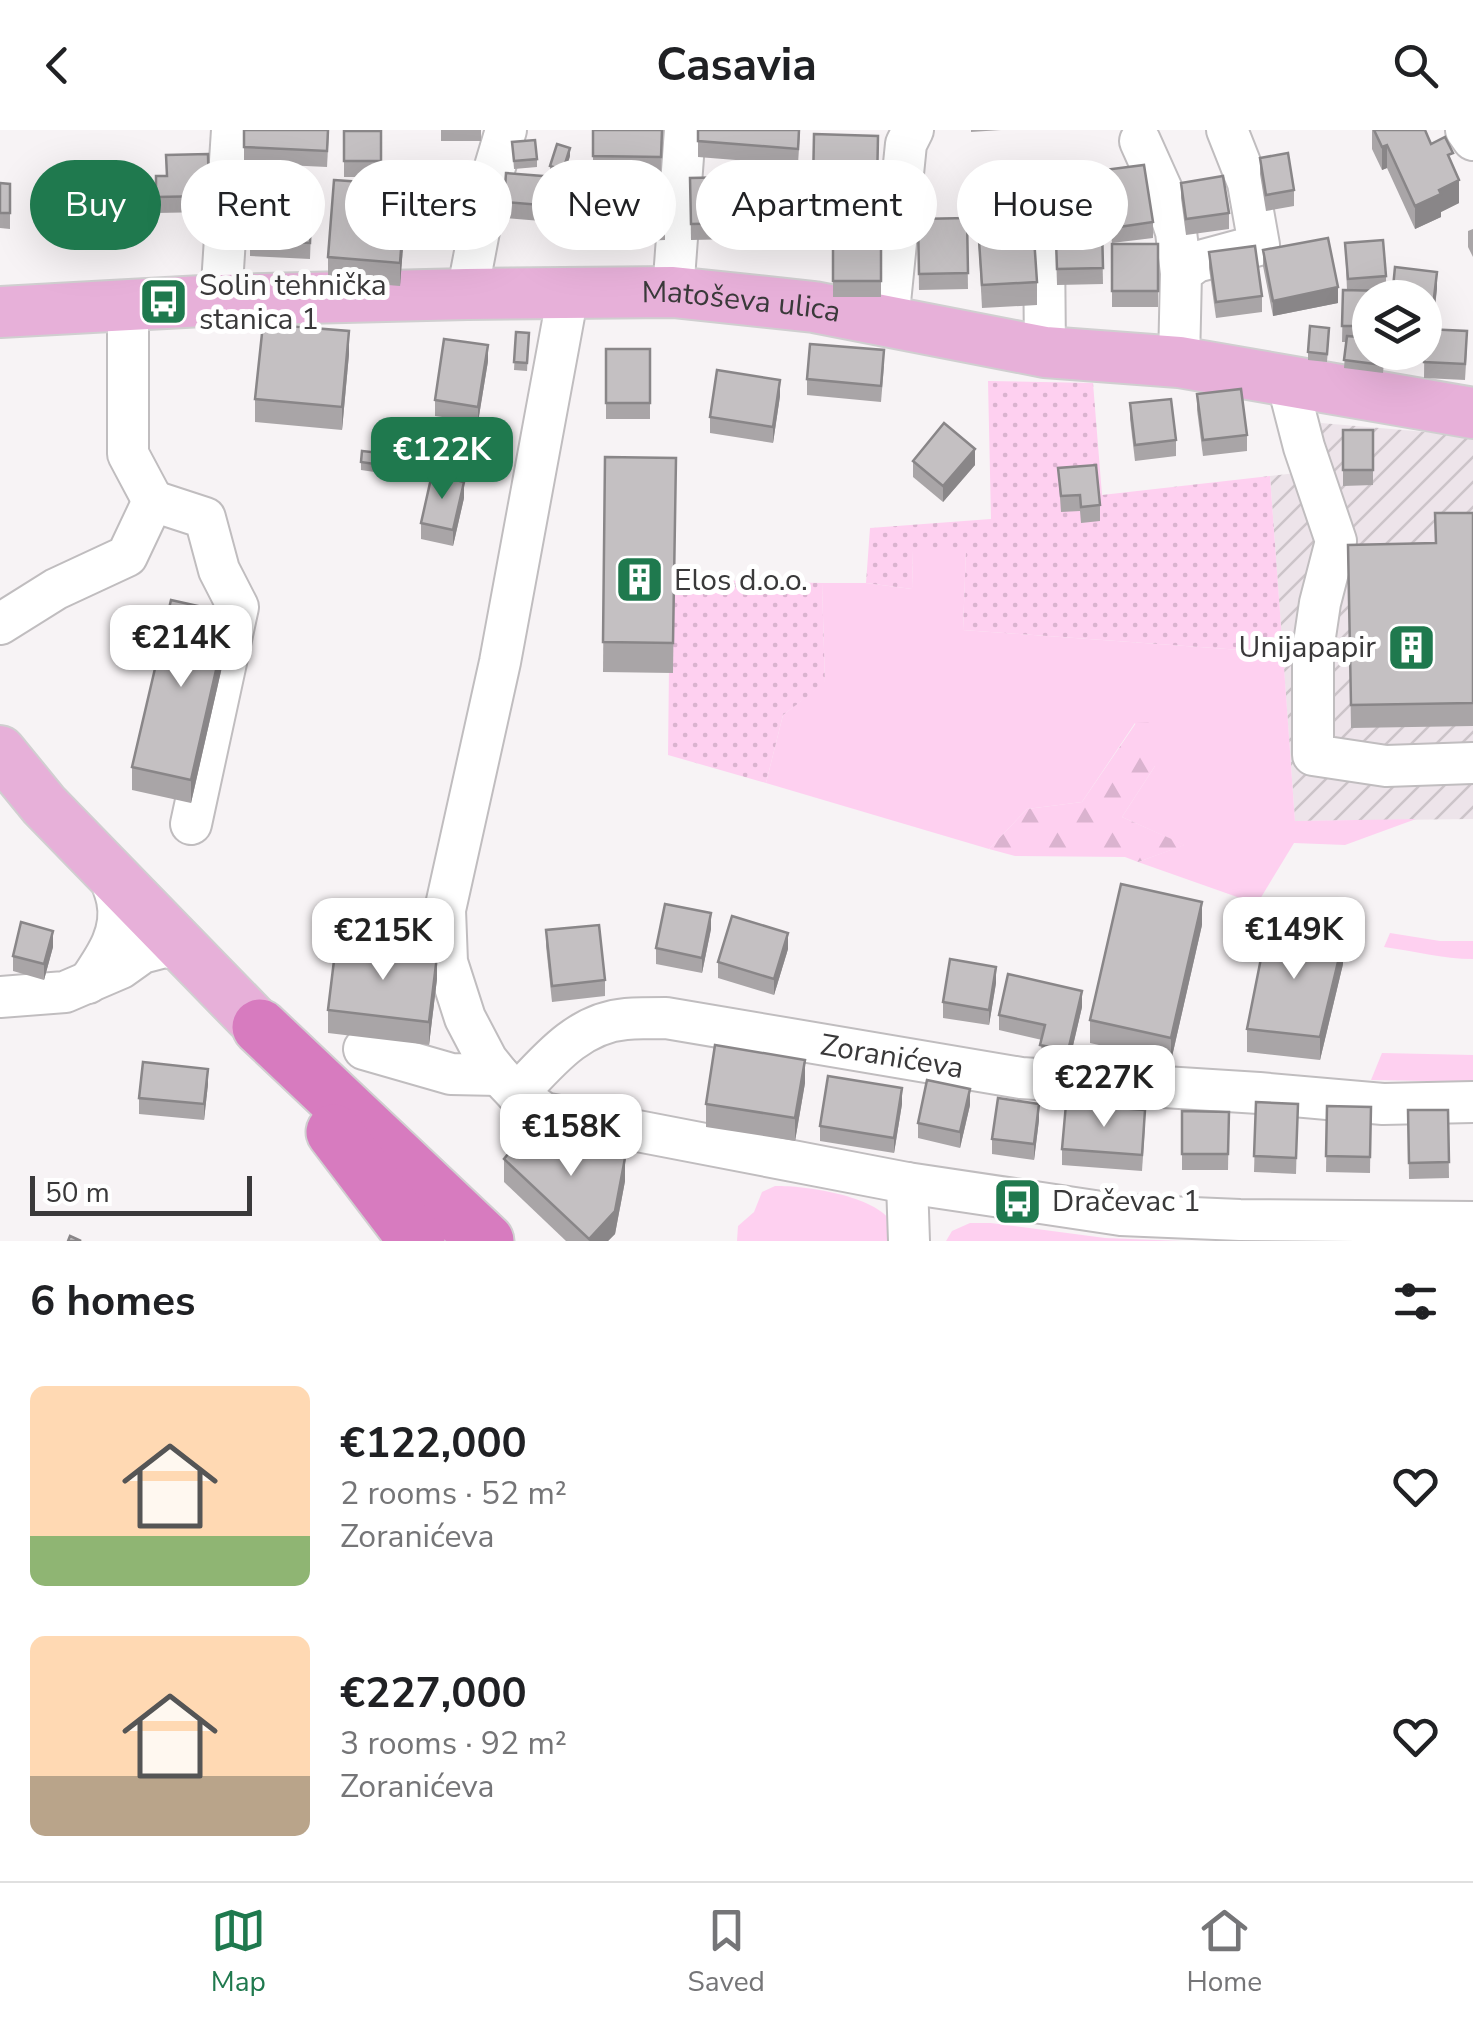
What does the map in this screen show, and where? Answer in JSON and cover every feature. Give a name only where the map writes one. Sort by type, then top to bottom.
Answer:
[{"type":"highway","points":[[260,1028],[417,1241]]},
{"type":"highway","points":[[260,1028],[486,1241]]},
{"type":"main road","name":"Matoševa ulica","points":[[0,312],[221,300],[673,292],[814,308],[1045,352],[1178,362],[1473,412]]},
{"type":"main road","points":[[0,751],[44,805],[260,1028]]},
{"type":"street","points":[[221,300],[232,130]]},
{"type":"street","points":[[467,294],[486,200],[506,130]]},
{"type":"street","points":[[673,292],[685,130]]},
{"type":"street","points":[[888,322],[906,144],[913,130]]},
{"type":"street","points":[[1181,273],[1196,262],[1259,246],[1248,183],[1226,130]]},
{"type":"street","points":[[1466,130],[1473,140]]},
{"type":"street","points":[[1140,141],[1176,232],[1181,273],[1178,362]]},
{"type":"street","points":[[1044,250],[1045,352]]},
{"type":"street","points":[[520,1094],[487,1060],[465,1018],[447,962],[446,910],[500,662],[568,294]]},
{"type":"street","points":[[128,304],[128,454],[153,501],[205,518],[219,570],[238,607],[191,824]]},
{"type":"street","points":[[1287,381],[1304,447],[1336,541],[1313,650],[1313,755],[1386,766],[1473,764]]},
{"type":"street","points":[[0,624],[56,589],[127,556],[153,501]]},
{"type":"street","points":[[88,983],[111,950],[116,929],[118,902],[106,869]]},
{"type":"street","points":[[0,997],[65,992],[121,968],[142,952],[164,947],[186,951]]},
{"type":"street","name":"Zoranićeva","points":[[520,1094],[548,1060],[584,1030],[622,1019],[666,1018],[1021,1078],[1383,1104],[1473,1102]]},
{"type":"street","points":[[364,1049],[520,1094],[907,1182],[1017,1201],[1240,1230],[1473,1222]]},
{"type":"street","points":[[907,1182],[909,1241]]},
{"type":"shaded area","points":[[1321,423],[1473,436],[1473,819],[1295,821],[1270,476],[1323,470]]},
{"type":"green space","points":[[988,381],[1093,383],[1102,495],[1270,476],[1283,653],[963,630],[966,550],[913,550],[912,589],[866,583],[870,528],[991,519]]},
{"type":"green space","points":[[913,550],[966,550],[963,630],[1283,653],[1295,821],[1416,819],[1345,845],[1294,843],[1257,904],[1138,862],[1184,845],[1122,817],[1155,766],[1135,723],[1082,802],[1027,809],[989,849],[766,783],[783,715],[825,682],[822,583],[912,589]]},
{"type":"green space","points":[[670,579],[822,583],[825,683],[783,715],[766,783],[668,755]]},
{"type":"green space","points":[[1158,722],[1155,766],[1122,817],[1185,845],[1138,862],[1125,857],[1015,856],[989,849],[1027,809],[1082,802],[1136,723]]},
{"type":"green space","points":[[1390,933],[1440,941],[1473,941],[1473,959],[1384,947]]},
{"type":"green space","points":[[1382,1053],[1473,1055],[1473,1082],[1371,1080]]},
{"type":"green space","points":[[775,1186],[821,1190],[858,1200],[886,1215],[893,1225],[895,1241],[737,1241],[738,1226],[754,1212],[762,1192]]},
{"type":"green space","points":[[970,1223],[1105,1238],[1182,1241],[946,1241],[952,1231]]},
{"type":"building","points":[[244,130],[328,130],[327,151],[244,147]]},
{"type":"building","points":[[593,130],[662,130],[661,157],[593,156]]},
{"type":"building","points":[[698,130],[799,130],[798,149],[698,141]]},
{"type":"building","points":[[1374,130],[1425,130],[1431,144],[1445,137],[1459,180],[1415,206],[1387,145],[1382,147]]},
{"type":"building","points":[[344,131],[381,131],[381,160],[344,161]]},
{"type":"building","points":[[814,134],[878,136],[878,160],[813,160]]},
{"type":"building","points":[[535,140],[537,159],[514,161],[512,142]]},
{"type":"building","points":[[557,144],[570,148],[566,160],[552,160]]},
{"type":"building","points":[[1288,153],[1294,190],[1266,195],[1260,158]]},
{"type":"building","points":[[208,154],[208,160],[181,160],[181,197],[161,197],[161,176],[167,176],[166,155]]},
{"type":"building","points":[[1144,165],[1153,222],[1128,226],[1128,167]]},
{"type":"building","points":[[512,173],[532,175],[532,204],[512,203]]},
{"type":"building","points":[[1223,176],[1229,213],[1186,219],[1181,183]]},
{"type":"building","points":[[690,178],[696,178],[696,224],[691,224]]},
{"type":"building","points":[[334,180],[345,181],[345,250],[401,250],[400,263],[328,257]]},
{"type":"building","points":[[0,183],[10,184],[10,213],[0,213]]},
{"type":"building","points":[[957,218],[957,250],[968,250],[968,273],[919,274],[919,250],[937,250],[937,219]]},
{"type":"building","points":[[1328,238],[1338,287],[1273,301],[1263,250]]},
{"type":"building","points":[[1383,240],[1386,276],[1348,279],[1345,243]]},
{"type":"building","points":[[1128,244],[1158,244],[1158,291],[1112,291],[1112,250],[1128,250]]},
{"type":"building","points":[[1255,246],[1262,296],[1216,302],[1209,252]]},
{"type":"building","points":[[833,250],[881,250],[881,281],[833,281]]},
{"type":"building","points":[[980,250],[1035,250],[1037,282],[982,285]]},
{"type":"building","points":[[1056,250],[1103,250],[1103,268],[1057,269]]},
{"type":"building","points":[[1395,267],[1437,272],[1436,280],[1394,280]]},
{"type":"building","points":[[1343,290],[1352,290],[1352,326],[1342,326]]},
{"type":"building","points":[[263,324],[349,331],[342,407],[255,399]]},
{"type":"building","points":[[1310,326],[1329,328],[1327,354],[1308,352]]},
{"type":"building","points":[[1442,330],[1467,331],[1465,364],[1442,363]]},
{"type":"building","points":[[516,332],[529,333],[527,363],[514,362]]},
{"type":"building","points":[[1347,336],[1352,336],[1352,361],[1344,360]]},
{"type":"building","points":[[444,339],[488,345],[478,407],[435,400]]},
{"type":"building","points":[[810,344],[884,350],[881,386],[807,379]]},
{"type":"building","points":[[606,349],[650,349],[650,403],[606,403]]},
{"type":"building","points":[[717,370],[780,380],[773,427],[710,417]]},
{"type":"building","points":[[1241,389],[1247,435],[1203,440],[1197,394]]},
{"type":"building","points":[[1171,399],[1176,440],[1135,445],[1130,403]]},
{"type":"building","points":[[944,423],[975,449],[943,486],[913,461]]},
{"type":"building","points":[[1343,430],[1373,430],[1373,470],[1343,470]]},
{"type":"building","points":[[362,451],[390,454],[388,466],[361,462]]},
{"type":"building","name":"Elos d.o.o.","points":[[605,457],[676,458],[673,643],[603,642]]},
{"type":"building","points":[[1096,465],[1100,505],[1081,507],[1080,495],[1061,496],[1058,468]]},
{"type":"building","points":[[432,474],[464,482],[453,530],[421,523]]},
{"type":"building","name":"Unijapapir","points":[[1435,513],[1473,513],[1473,703],[1351,705],[1348,545],[1436,543]]},
{"type":"building","points":[[171,600],[229,613],[191,780],[132,767]]},
{"type":"building","points":[[1121,884],[1202,902],[1171,1038],[1090,1020]]},
{"type":"building","points":[[665,904],[711,913],[702,958],[656,948]]},
{"type":"building","points":[[732,916],[788,933],[774,979],[718,962]]},
{"type":"building","points":[[21,922],[53,931],[44,964],[13,956]]},
{"type":"building","points":[[1268,923],[1343,941],[1320,1037],[1247,1029]]},
{"type":"building","points":[[599,925],[605,980],[552,986],[546,930]]},
{"type":"building","points":[[336,944],[437,956],[429,1022],[328,1010]]},
{"type":"building","points":[[950,959],[996,967],[989,1010],[943,1002]]},
{"type":"building","points":[[1008,974],[1082,991],[1068,1051],[1040,1045],[1045,1025],[999,1015]]},
{"type":"building","points":[[715,1045],[805,1060],[795,1118],[706,1104]]},
{"type":"building","points":[[143,1062],[208,1069],[204,1104],[139,1098]]},
{"type":"building","points":[[828,1076],[902,1088],[894,1138],[820,1126]]},
{"type":"building","points":[[927,1080],[970,1089],[960,1132],[918,1123]]},
{"type":"building","points":[[998,1098],[1039,1104],[1034,1144],[992,1139]]},
{"type":"building","points":[[1256,1102],[1298,1104],[1296,1158],[1254,1156]]},
{"type":"building","points":[[1066,1104],[1145,1110],[1142,1155],[1062,1149]]},
{"type":"building","points":[[1327,1106],[1371,1107],[1370,1157],[1326,1156]]},
{"type":"building","points":[[1408,1110],[1448,1110],[1449,1162],[1409,1163]]},
{"type":"building","points":[[1182,1111],[1229,1112],[1228,1154],[1182,1154]]},
{"type":"building","points":[[524,1134],[625,1158],[615,1211],[589,1239],[504,1159]]},
{"type":"place","name":"Solin tehnička stanica 1","points":[[164,302]]},
{"type":"place","name":"Elos d.o.o.","points":[[639,580]]},
{"type":"place","name":"Unijapapir","points":[[1411,647]]},
{"type":"place","name":"Dračevac 1","points":[[1017,1201]]}]
